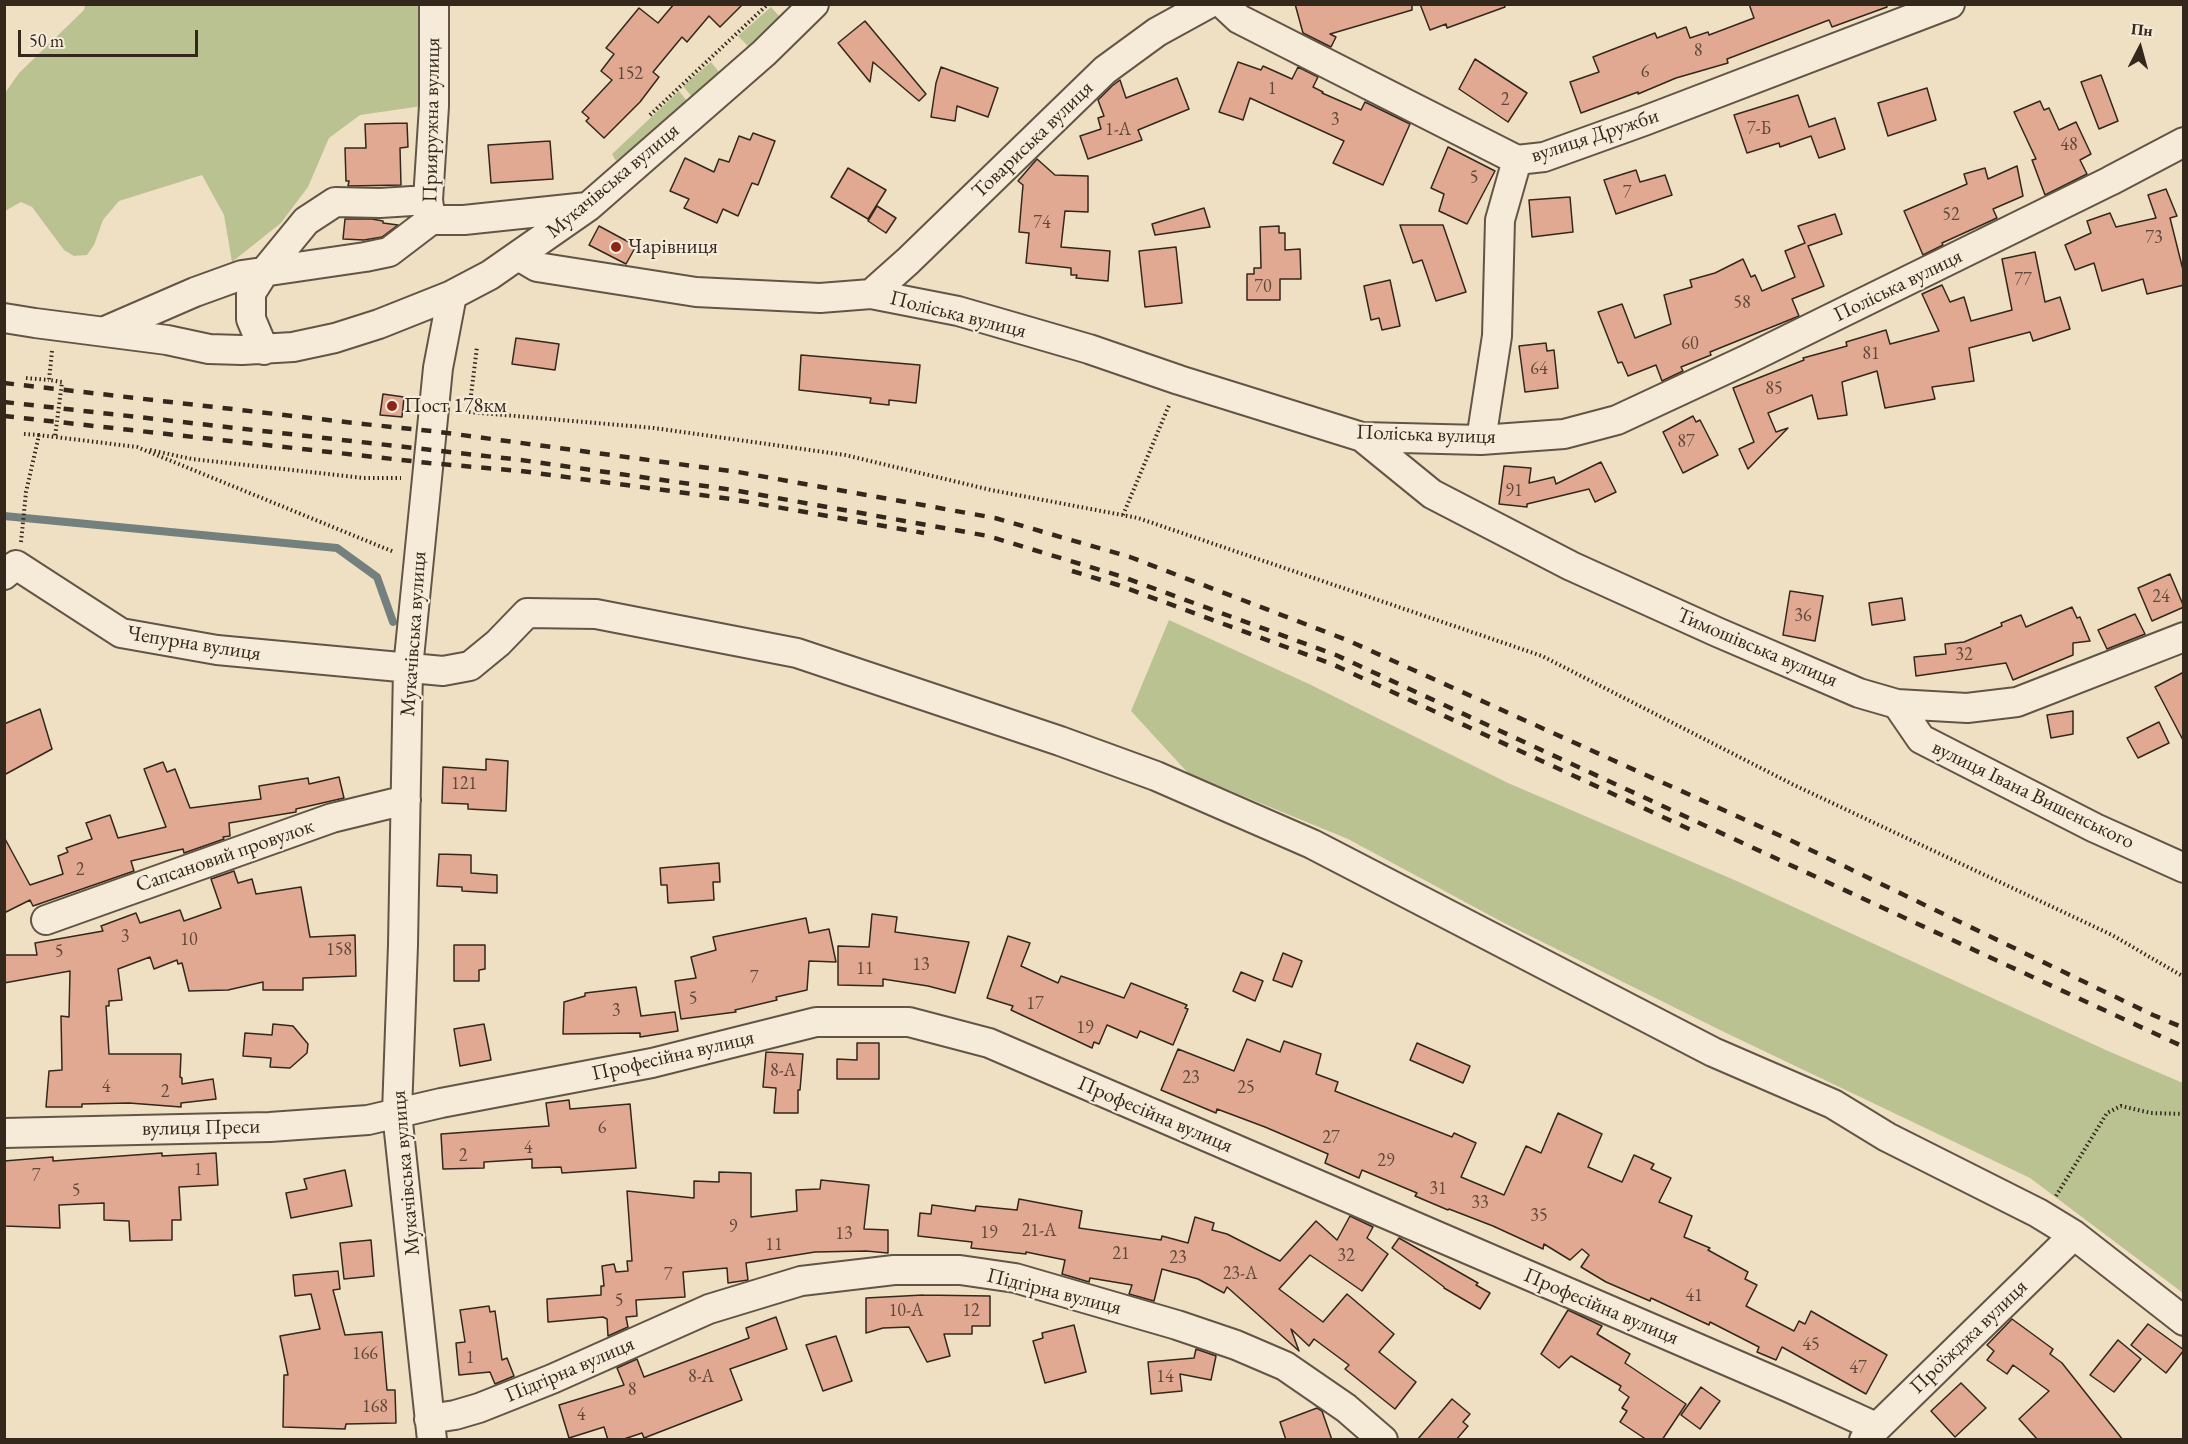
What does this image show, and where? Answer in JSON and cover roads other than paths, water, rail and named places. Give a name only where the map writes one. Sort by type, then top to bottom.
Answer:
[{"type":"street","name":"Прияружна вулиця","points":[[434,4],[434,106],[429,210],[447,221],[589,206]]},
{"type":"street","name":"Мукачівська вулиця","points":[[430,1429],[397,1113],[408,668],[438,368],[452,295],[520,257],[589,206],[764,53],[814,4]]},
{"type":"street","name":"Товариська вулиця","points":[[871,294],[909,261],[1105,70],[1157,32],[1208,4]]},
{"type":"street","name":"вулиця Дружби","points":[[1223,4],[1239,19],[1518,160],[1544,157],[1644,121],[1950,4]]},
{"type":"street","name":"Поліська вулиця","points":[[520,257],[537,267],[696,292],[820,298],[871,294],[957,311],[1089,349],[1179,380],[1362,437],[1481,440],[1564,434],[1617,420],[1950,261],[2184,142]]},
{"type":"street","points":[[1481,440],[1497,336],[1500,220],[1518,160]]},
{"type":"street","points":[[264,350],[251,319],[251,293],[265,271],[306,221],[335,202],[380,203],[429,210]]},
{"type":"street","points":[[103,332],[195,292],[242,275],[389,252],[429,210]]},
{"type":"street","points":[[4,318],[168,340],[209,349],[264,350],[293,347],[335,338],[379,324],[452,295]]},
{"type":"street","name":"Тимошівська вулиця","points":[[1362,437],[1432,495],[1571,566],[1859,693],[1897,704],[1967,708],[2017,702],[2184,637]]},
{"type":"street","name":"Чепурна вулиця","points":[[8,566],[120,633],[217,650],[443,671],[470,666],[498,643],[527,613],[596,614],[797,653],[1060,741],[1156,776],[1312,844],[1713,1052],[1833,1104],[1887,1137],[2038,1214],[2074,1235],[2184,1320]]},
{"type":"street","name":"вулиця Івана Вишенського","points":[[1897,704],[1921,739],[2095,828],[2184,868]]},
{"type":"street","name":"Сапсановий провулок","points":[[46,920],[332,818],[406,800]]},
{"type":"street","name":"Професійна вулиця","points":[[397,1113],[441,1102],[652,1063],[816,1022],[909,1022],[989,1043],[1790,1388],[1870,1433]]},
{"type":"street","name":"вулиця Преси","points":[[4,1133],[270,1126],[368,1120],[397,1113]]},
{"type":"street","name":"Проїжджа вулиця","points":[[1870,1433],[2074,1235]]},
{"type":"street","name":"Підгірна вулиця","points":[[430,1429],[455,1415],[552,1379],[709,1309],[801,1281],[894,1270],[960,1270],[1015,1278],[1177,1325],[1236,1345],[1285,1366],[1346,1408],[1383,1440]]},
{"type":"waterway","points":[[4,516],[337,548],[377,577],[393,622]]},
{"type":"railway","points":[[4,383],[432,431],[738,472],[995,518],[1130,557],[1347,640],[1792,841],[2184,1028]]},
{"type":"railway","points":[[4,402],[521,460],[733,490],[988,536],[1120,576],[1336,655],[2184,1047]]},
{"type":"railway","points":[[4,416],[521,471],[731,499],[924,533]]},
{"type":"railway","points":[[1072,571],[1118,585],[1332,664],[1691,830]]},
{"type":"place","name":"Чарівниця","points":[[616,247]]},
{"type":"place","name":"Пост 178км","points":[[392,406]]}]
